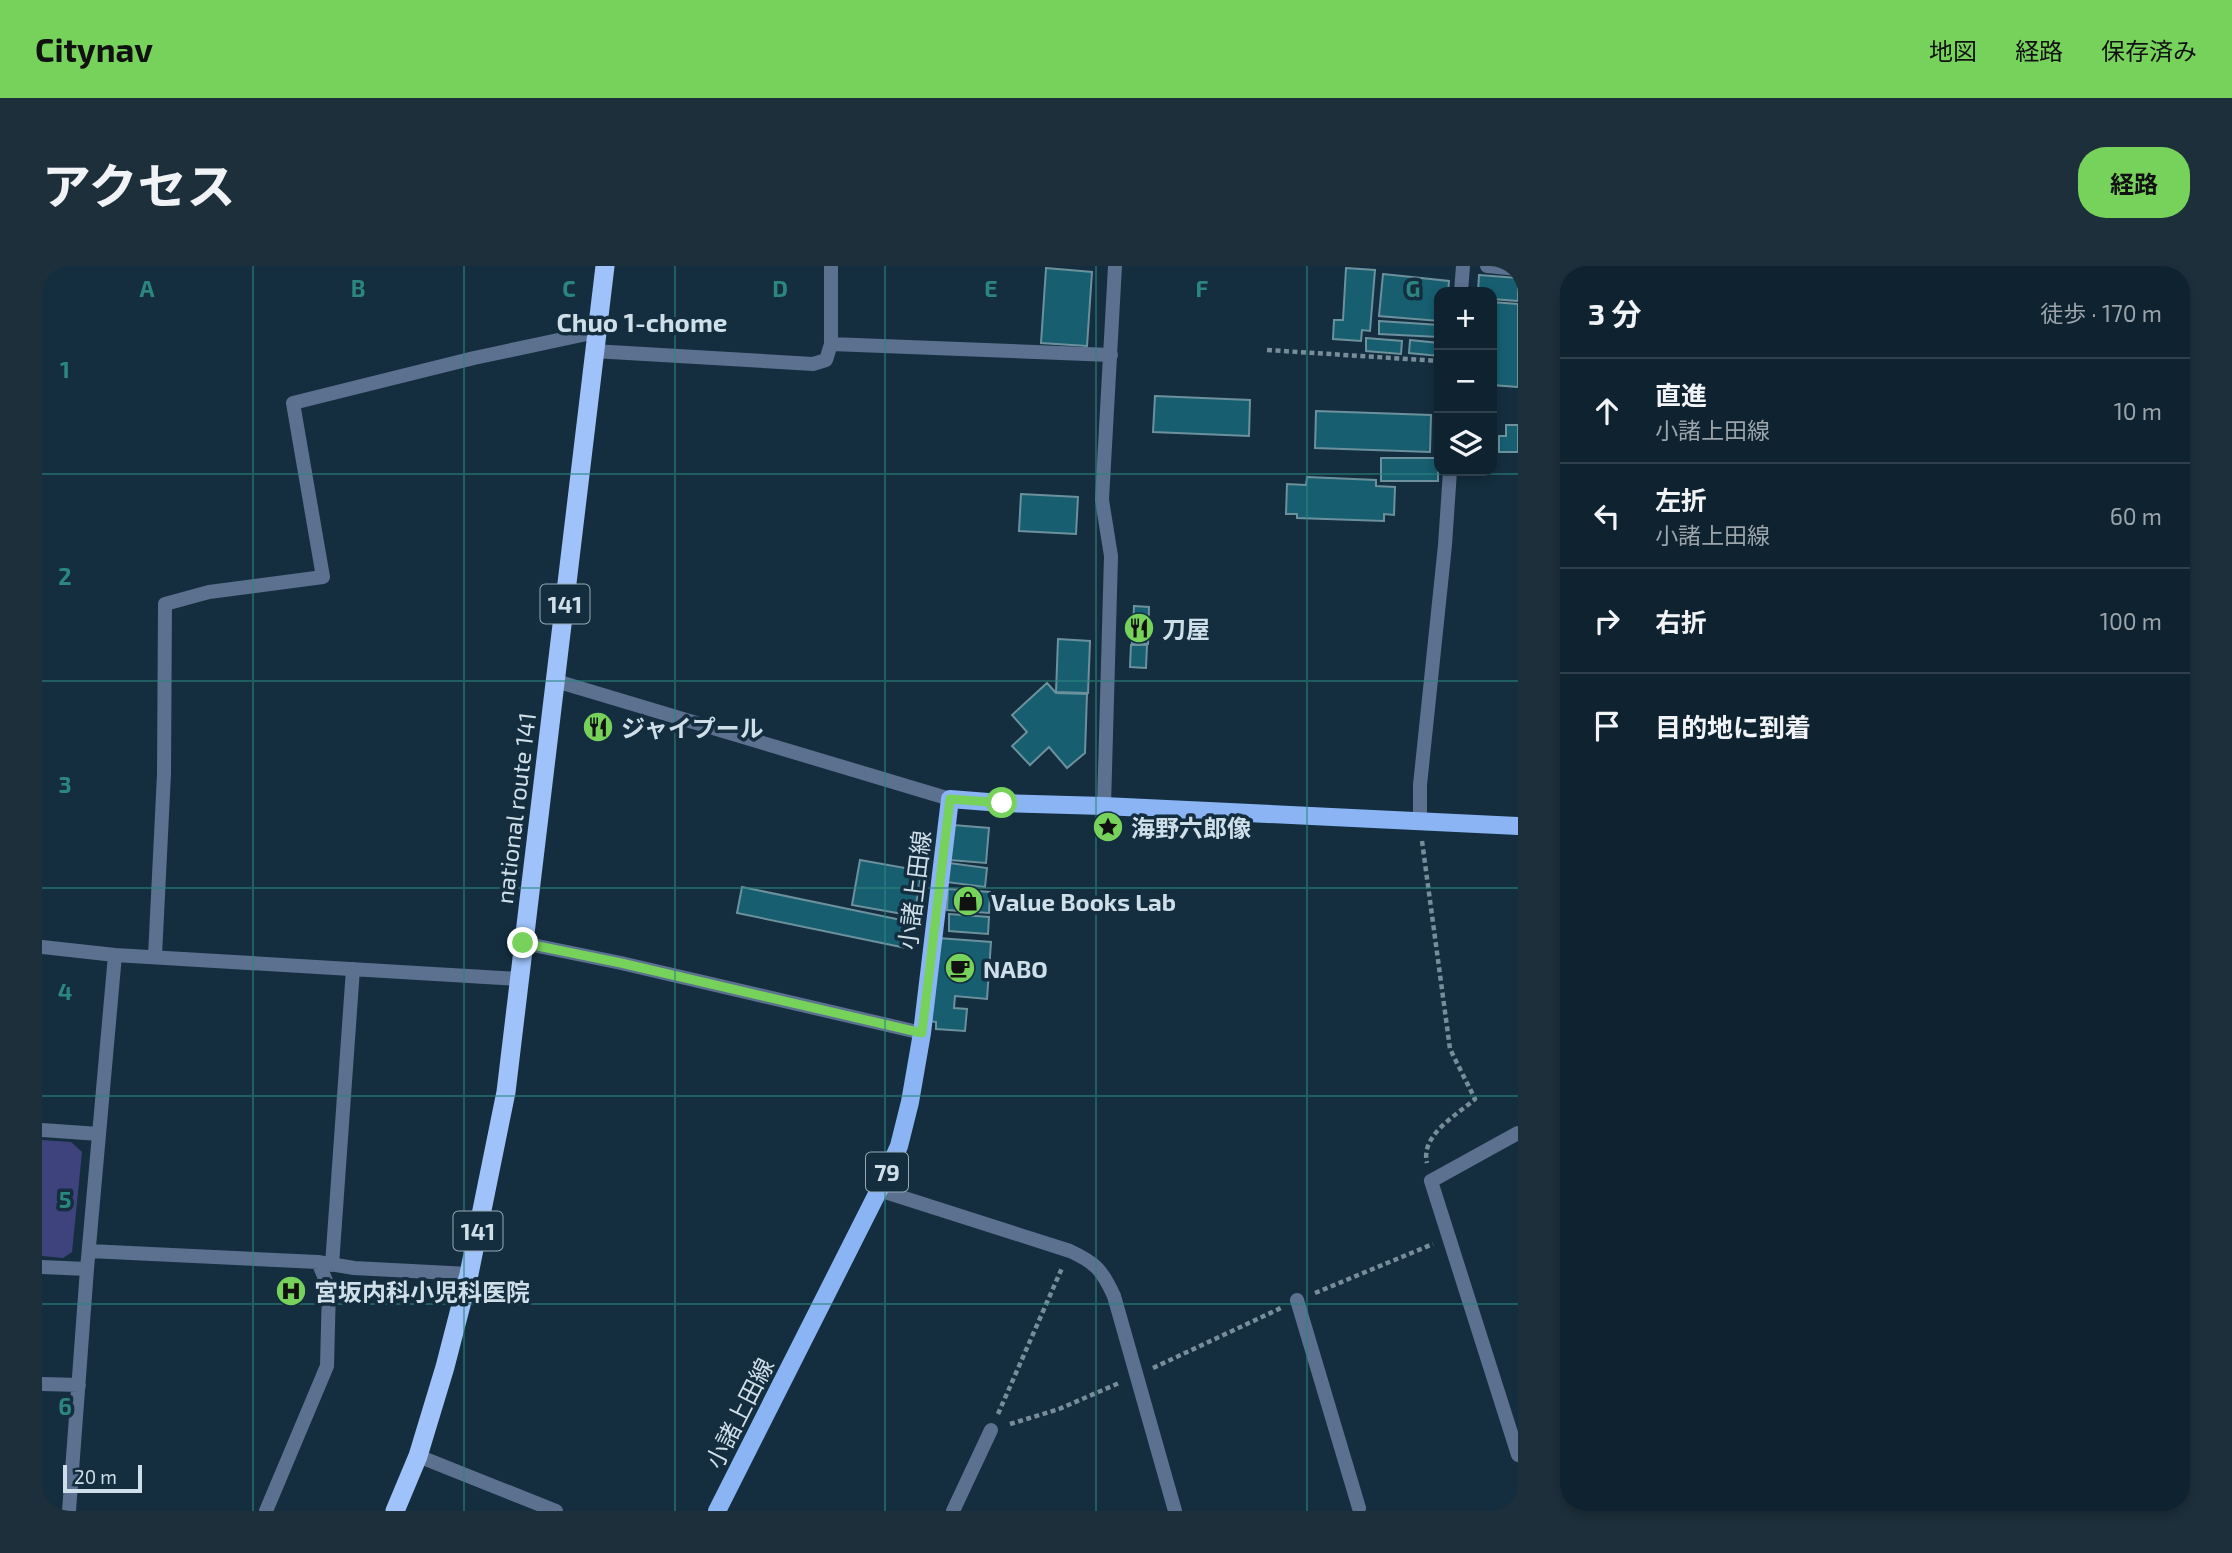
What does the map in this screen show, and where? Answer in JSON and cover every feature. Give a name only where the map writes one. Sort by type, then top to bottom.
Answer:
[{"type":"highway","name":"national route 141","points":[[395,1511],[418,1456],[445,1367],[469,1274],[506,1092],[605,266]]},
{"type":"main road","name":"小諸上田線","points":[[717,1511],[899,1146],[922,1033],[950,799],[1518,827]]},
{"type":"street","points":[[593,351],[813,364],[826,360],[831,344],[831,266]]},
{"type":"street","points":[[1104,806],[1111,556],[1102,500],[1115,266]]},
{"type":"street","points":[[1461,287],[1463,266]]},
{"type":"street","points":[[1487,266],[1518,269]]},
{"type":"street","points":[[155,956],[163,787],[165,604],[209,592],[323,577],[293,403],[474,358],[596,332]]},
{"type":"street","points":[[831,344],[1111,355]]},
{"type":"street","points":[[1420,822],[1420,785],[1450,476]]},
{"type":"street","points":[[556,681],[950,799]]},
{"type":"street","points":[[523,943],[660,971],[922,1033]]},
{"type":"street","points":[[42,947],[115,955],[519,979]]},
{"type":"street","points":[[69,1511],[115,955]]},
{"type":"street","points":[[266,1511],[327,1366],[328,1289],[325,1264],[352,970]]},
{"type":"street","points":[[42,1130],[99,1135]]},
{"type":"street","points":[[1518,1133],[1431,1181],[1518,1455]]},
{"type":"street","points":[[879,1190],[1070,1251],[1091,1261],[1105,1275],[1114,1296],[1175,1511]]},
{"type":"street","points":[[89,1251],[469,1274]]},
{"type":"street","points":[[42,1267],[87,1269]]},
{"type":"street","points":[[1297,1300],[1359,1508]]},
{"type":"street","points":[[42,1384],[79,1385]]},
{"type":"street","points":[[953,1511],[991,1430]]},
{"type":"street","points":[[418,1456],[556,1511]]},
{"type":"path","points":[[1267,350],[1434,361]]},
{"type":"path","points":[[1420,822],[1450,1049],[1475,1099],[1433,1136],[1426,1146],[1425,1156],[1431,1181]]},
{"type":"path","points":[[991,1430],[1070,1251]]},
{"type":"path","points":[[991,1430],[1059,1409],[1137,1376]]},
{"type":"shaded area","points":[[42,1140],[71,1142],[82,1152],[72,1252],[63,1258],[42,1256]]},
{"type":"building","points":[[1046,268],[1092,272],[1087,346],[1041,343]]},
{"type":"building","points":[[1346,268],[1375,270],[1370,331],[1362,330],[1361,341],[1333,339],[1334,320],[1343,320]]},
{"type":"building","points":[[1383,274],[1449,281],[1448,287],[1434,287],[1434,321],[1379,316]]},
{"type":"building","points":[[1479,275],[1518,278],[1518,301],[1497,299],[1497,287],[1478,287]]},
{"type":"building","points":[[1497,302],[1518,304],[1518,387],[1497,385]]},
{"type":"building","points":[[1379,321],[1434,325],[1434,337],[1379,334]]},
{"type":"building","points":[[1366,338],[1402,341],[1401,354],[1366,351]]},
{"type":"building","points":[[1410,340],[1434,342],[1434,356],[1409,353]]},
{"type":"building","points":[[1155,396],[1250,400],[1249,436],[1153,432]]},
{"type":"building","points":[[1316,411],[1431,415],[1430,452],[1315,448]]},
{"type":"building","points":[[1506,425],[1518,425],[1518,452],[1499,452],[1499,436],[1506,436]]},
{"type":"building","points":[[1381,458],[1434,458],[1434,476],[1438,476],[1438,481],[1381,481]]},
{"type":"building","points":[[1307,477],[1376,480],[1376,486],[1395,487],[1394,515],[1384,514],[1384,521],[1297,518],[1297,514],[1286,514],[1287,484],[1306,485]]},
{"type":"building","points":[[1021,494],[1078,497],[1076,534],[1019,531]]},
{"type":"building","points":[[1134,606],[1149,607],[1148,644],[1132,643]]},
{"type":"building","points":[[1058,639],[1090,641],[1088,693],[1056,692]]},
{"type":"building","points":[[1131,645],[1147,645],[1146,668],[1130,667]]},
{"type":"building","points":[[1047,683],[1056,693],[1087,694],[1085,753],[1067,768],[1049,747],[1030,765],[1012,746],[1027,732],[1012,715]]},
{"type":"building","points":[[953,825],[989,828],[986,863],[950,860]]},
{"type":"building","points":[[860,860],[922,871],[914,916],[852,905]]},
{"type":"building","points":[[949,863],[987,868],[985,887],[946,882]]},
{"type":"building","points":[[742,887],[911,922],[906,948],[737,913]]},
{"type":"building","points":[[948,889],[990,892],[989,913],[947,910]]},
{"type":"building","points":[[949,914],[989,917],[988,934],[949,931]]},
{"type":"building","points":[[938,938],[991,942],[987,999],[955,996],[954,1008],[967,1009],[965,1031],[936,1029],[936,1022],[930,1021]]},
{"type":"place","name":"刀屋","points":[[1139,628]]},
{"type":"place","name":"ジャイプール","points":[[598,727]]},
{"type":"place","name":"海野六郎像","points":[[1108,827]]},
{"type":"place","name":"Value Books Lab","points":[[968,901]]},
{"type":"place","name":"NABO","points":[[960,968]]},
{"type":"place","name":"宮坂内科小児科医院","points":[[291,1291]]},
{"type":"district","name":"Chuo 1-chome","points":[[642,321]]},
{"type":"route","points":[[523,943],[791,1001],[922,1033],[950,799],[1002,803]]}]
